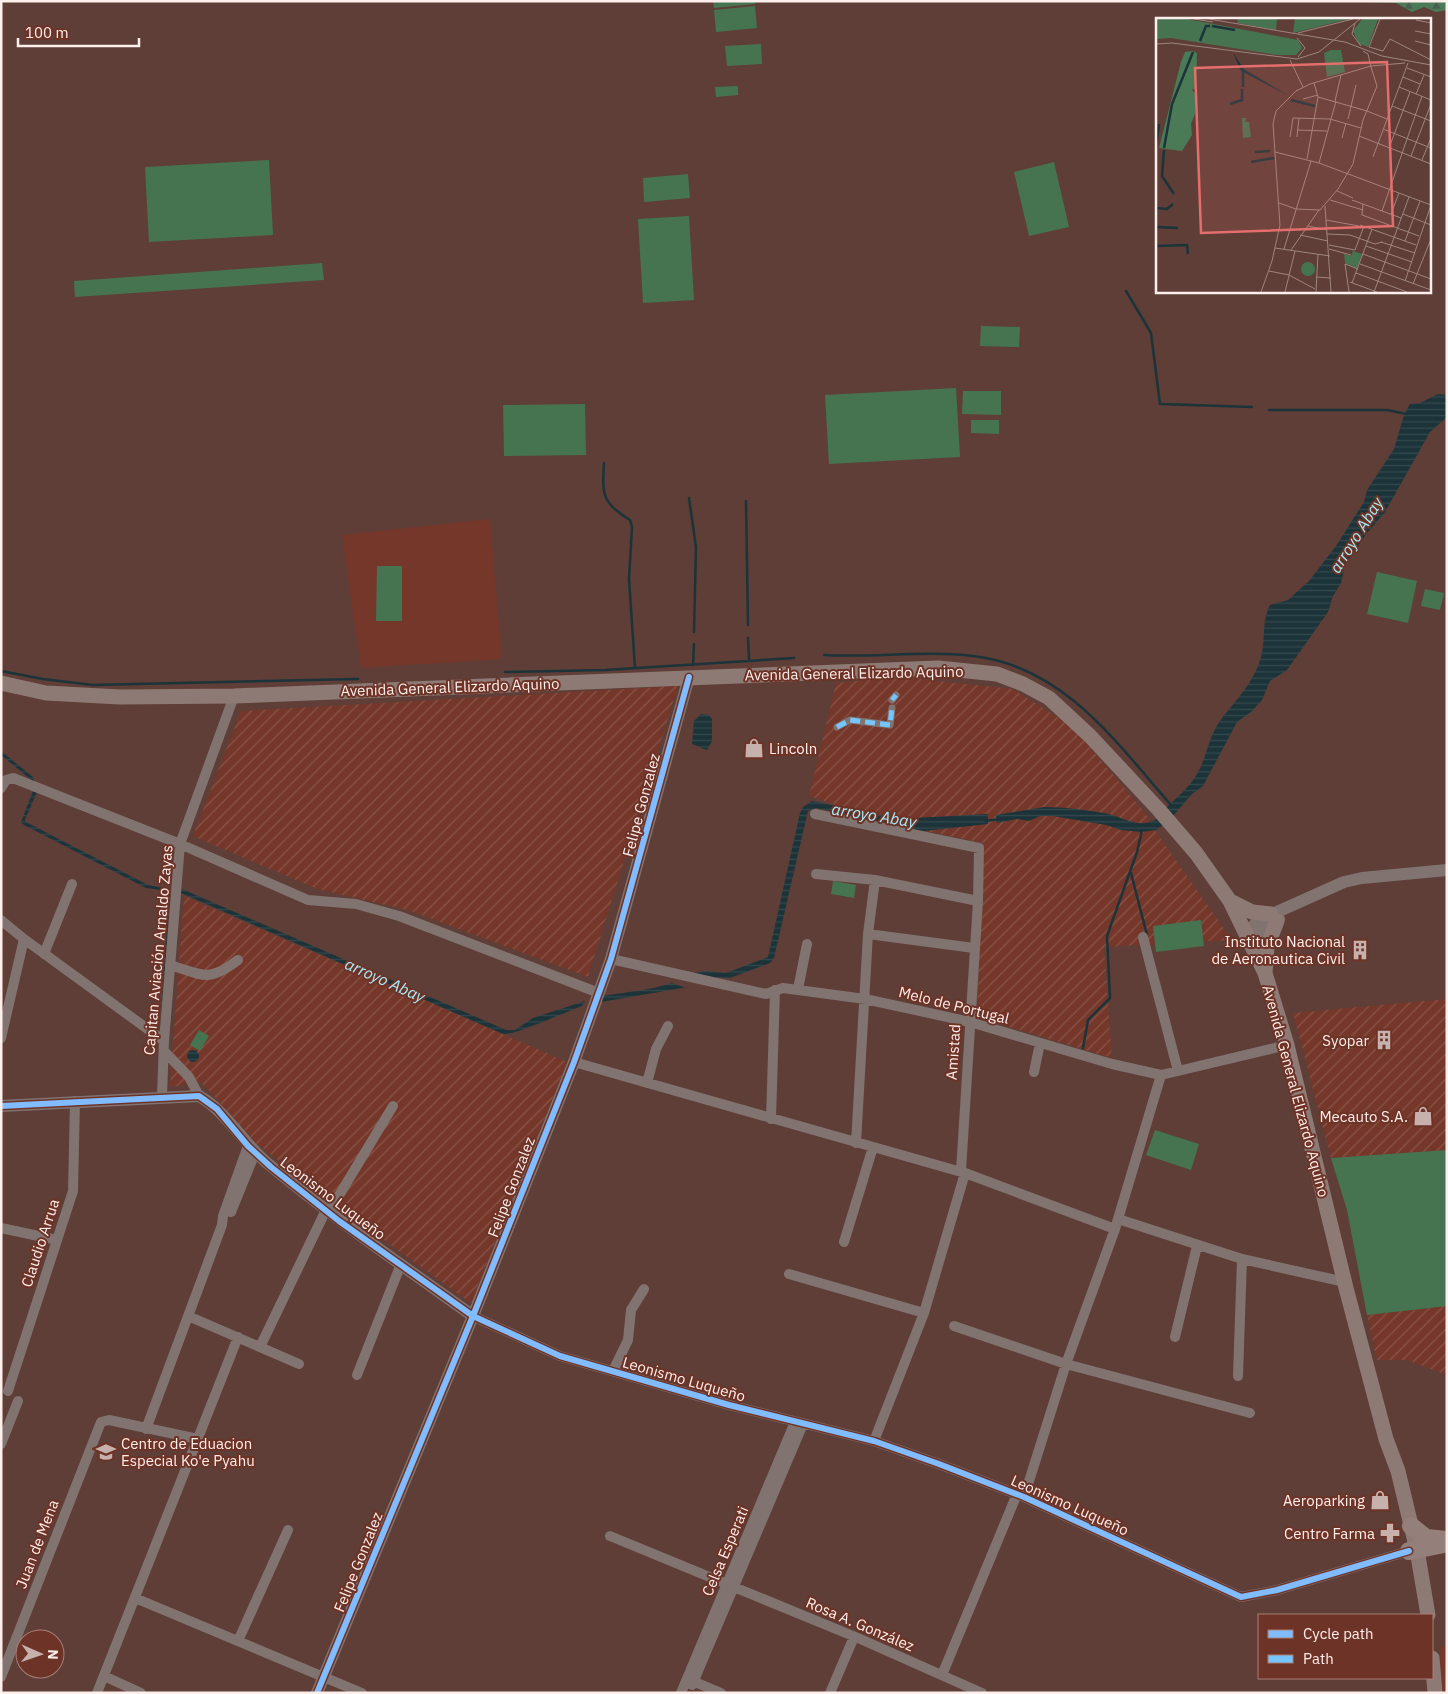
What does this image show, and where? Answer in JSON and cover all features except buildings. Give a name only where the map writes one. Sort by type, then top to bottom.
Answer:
[{"type":"highway","points":[[1411,1526],[1426,1538],[1447,1542]]},
{"type":"highway","points":[[1413,1551],[1447,1542]]},
{"type":"main road","name":"Avenida General Elizardo Aquino","points":[[1,683],[46,693],[120,697],[234,696],[938,668],[997,674],[1024,684],[1049,698],[1071,717],[1159,810],[1215,878],[1230,901],[1264,973],[1287,1044],[1345,1282],[1386,1439],[1398,1471],[1411,1526],[1418,1614]]},
{"type":"main road","points":[[1230,901],[1252,912],[1274,917],[1264,973]]},
{"type":"main road","name":"Avenida General Elizardo Aquino","points":[[1386,1439],[1390,1473],[1413,1551],[1428,1614]]},
{"type":"main road","points":[[1433,1670],[1435,1693]]},
{"type":"main road","points":[[1424,1679],[1424,1693]]},
{"type":"street","name":"Felipe Gonzalez","points":[[317,1693],[473,1316],[599,994],[611,959],[689,677]]},
{"type":"street","name":"Capitan Aviación Arnaldo Zayas","points":[[162,1096],[164,1046],[180,844],[234,696]]},
{"type":"street","points":[[837,727],[850,720],[878,724],[893,706]]},
{"type":"street","points":[[1,788],[6,780],[13,778],[180,844],[308,900],[356,904],[399,916],[599,994]]},
{"type":"street","name":"Amistad","points":[[814,814],[977,846],[978,901],[963,1172],[924,1313],[874,1441]]},
{"type":"street","points":[[1274,917],[1344,882],[1362,878],[1447,870]]},
{"type":"street","points":[[816,874],[875,880],[978,901]]},
{"type":"street","points":[[1247,936],[1255,923],[1340,890],[1447,878]]},
{"type":"street","points":[[856,1143],[868,934],[875,880]]},
{"type":"street","points":[[44,954],[72,884]]},
{"type":"street","points":[[1,920],[164,1046],[189,1077],[199,1096],[162,1096],[1,1106]]},
{"type":"street","points":[[868,934],[974,948]]},
{"type":"street","points":[[1143,937],[1178,1070]]},
{"type":"street","points":[[1,1038],[24,939]]},
{"type":"street","points":[[798,989],[807,944]]},
{"type":"street","name":"Melo de Portugal","points":[[611,959],[766,994],[784,988],[798,989],[865,1000],[970,1022],[1112,1064],[1161,1075],[1287,1044]]},
{"type":"street","points":[[170,965],[213,976],[222,973],[238,960]]},
{"type":"street","points":[[771,1119],[775,990]]},
{"type":"street","points":[[647,1083],[656,1049],[668,1026]]},
{"type":"street","points":[[1034,1072],[1040,1043]]},
{"type":"street","points":[[574,1062],[963,1172],[1116,1224],[1242,1259],[1345,1282]]},
{"type":"street","points":[[942,1675],[1020,1496],[1116,1224],[1161,1075]]},
{"type":"street","name":"Leonismo Luqueño","points":[[199,1096],[217,1109],[252,1150],[328,1211],[473,1316],[560,1356],[799,1423],[874,1441],[1020,1496],[1241,1597],[1277,1590],[1413,1551]]},
{"type":"street","name":"Claudio Arrua","points":[[8,1391],[73,1192],[75,1101]]},
{"type":"street","points":[[260,1347],[328,1211],[394,1106]]},
{"type":"street","points":[[844,1242],[872,1147]]},
{"type":"street","points":[[198,1439],[146,1429],[222,1225],[228,1219],[252,1150]]},
{"type":"street","points":[[1,1228],[57,1240]]},
{"type":"street","points":[[1175,1337],[1197,1246]]},
{"type":"street","points":[[1238,1376],[1242,1259]]},
{"type":"street","points":[[357,1374],[401,1264]]},
{"type":"street","points":[[789,1274],[924,1313]]},
{"type":"street","points":[[612,1372],[628,1340],[631,1310],[644,1289]]},
{"type":"street","points":[[188,1316],[299,1364]]},
{"type":"street","points":[[954,1326],[1066,1364],[1250,1413]]},
{"type":"street","points":[[97,1693],[238,1338]]},
{"type":"street","points":[[2,1439],[18,1401]]},
{"type":"street","name":"Juan de Mena","points":[[1,1677],[101,1422],[108,1420],[146,1429]]},
{"type":"street","name":"Celsa Esperati","points":[[682,1693],[691,1680],[799,1423]]},
{"type":"street","points":[[238,1641],[288,1530]]},
{"type":"street","name":"Rosa A. González","points":[[610,1536],[854,1637],[982,1693]]},
{"type":"street","points":[[135,1598],[362,1693]]},
{"type":"street","points":[[830,1693],[854,1637]]},
{"type":"street","points":[[104,1676],[141,1693]]},
{"type":"street","points":[[691,1680],[720,1693]]},
{"type":"street","name":"Celsa Esperati","points":[[689,1693],[691,1680]]},
{"type":"shaded area","points":[[490,519],[502,659],[361,668],[342,535]]},
{"type":"shaded area","points":[[901,677],[1013,689],[1073,727],[1145,813],[1154,829],[1232,940],[1104,947],[1112,1058],[977,1017],[984,843],[902,826],[809,796],[836,683]]},
{"type":"shaded area","points":[[678,686],[588,977],[408,910],[317,889],[193,836],[241,711]]},
{"type":"shaded area","points":[[184,896],[567,1062],[471,1303],[345,1212],[256,1143],[201,1082],[170,1087]]},
{"type":"shaded area","points":[[1447,999],[1447,1150],[1331,1158],[1293,1013]]},
{"type":"shaded area","points":[[1447,1306],[1447,1375],[1406,1360],[1377,1360],[1367,1315]]},
{"type":"shaded area","points":[[1447,1645],[1447,1693],[1441,1693],[1439,1647]]},
{"type":"green space","points":[[713,1],[755,1],[755,4],[714,8]]},
{"type":"green space","points":[[1324,1],[1447,1],[1447,10],[1436,12],[1424,7],[1412,12],[1396,3]]},
{"type":"green space","points":[[755,6],[757,28],[716,32],[714,10]]},
{"type":"green space","points":[[761,44],[762,64],[727,66],[725,46]]},
{"type":"green space","points":[[738,86],[738,95],[716,97],[715,87]]},
{"type":"green space","points":[[269,160],[273,235],[149,242],[145,167]]},
{"type":"green space","points":[[1054,162],[1069,227],[1029,236],[1014,172]]},
{"type":"green space","points":[[688,174],[690,198],[644,202],[643,178]]},
{"type":"green space","points":[[689,216],[694,300],[643,303],[638,219]]},
{"type":"green space","points":[[322,263],[324,280],[75,297],[74,281]]},
{"type":"green space","points":[[981,326],[1020,327],[1019,347],[980,346]]},
{"type":"green space","points":[[956,388],[960,457],[829,464],[825,395]]},
{"type":"green space","points":[[963,391],[1001,391],[1001,415],[962,414]]},
{"type":"green space","points":[[585,404],[586,455],[504,456],[503,405]]},
{"type":"green space","points":[[971,420],[999,420],[999,434],[971,433]]},
{"type":"green space","points":[[377,566],[402,566],[402,621],[376,621]]},
{"type":"green space","points":[[1377,572],[1417,581],[1408,623],[1367,614]]},
{"type":"green space","points":[[1425,589],[1444,593],[1440,610],[1421,606]]},
{"type":"green space","points":[[833,881],[856,885],[854,898],[831,894]]},
{"type":"green space","points":[[1201,920],[1204,946],[1156,952],[1153,926]]},
{"type":"green space","points":[[199,1030],[209,1036],[200,1051],[190,1045]]},
{"type":"green space","points":[[1155,1130],[1199,1144],[1191,1170],[1146,1155]]},
{"type":"green space","points":[[1447,1150],[1447,1306],[1367,1315],[1347,1210],[1331,1158]]},
{"type":"water","points":[[1438,394],[1447,395],[1447,417],[1430,432],[1385,512],[1367,533],[1345,565],[1341,583],[1333,596],[1328,612],[1287,670],[1270,681],[1262,700],[1251,712],[1237,722],[1203,786],[1192,794],[1173,816],[1166,808],[1194,779],[1216,727],[1254,675],[1261,657],[1267,612],[1270,605],[1288,600],[1309,581],[1336,546],[1364,502],[1367,490],[1394,449],[1404,415],[1410,404],[1420,403]]},
{"type":"water","points":[[701,714],[709,715],[712,719],[712,741],[707,750],[692,744],[694,721]]},
{"type":"water","points":[[1,751],[33,777],[35,783],[1,755]]},
{"type":"water","points":[[33,791],[37,792],[25,820],[26,822],[148,885],[168,889],[168,891],[146,888],[24,825],[21,822]]},
{"type":"water","points":[[812,801],[903,820],[988,814],[988,824],[924,831],[816,808],[808,811],[774,958],[770,963],[730,978],[707,977],[694,973],[704,971],[726,973],[768,957],[800,813],[803,807]]},
{"type":"water","points":[[1044,807],[1104,813],[1136,823],[1157,819],[1163,825],[1156,830],[1142,832],[1121,830],[1106,825],[1053,816],[1040,816],[1029,821],[1017,819],[997,823],[996,815]]},
{"type":"water","points":[[182,889],[506,1030],[515,1030],[533,1018],[585,1001],[582,1006],[541,1023],[509,1034],[503,1034],[181,893]]},
{"type":"water","points":[[169,893],[170,893],[160,1033]]},
{"type":"water","points":[[678,981],[688,987],[601,1002],[602,996],[650,989]]},
{"type":"water","points":[[193,1050],[199,1056],[193,1062],[187,1056]]},
{"type":"pier","points":[[678,979],[691,982],[692,986],[690,989],[668,982]]},
{"type":"waterway","points":[[1126,291],[1151,333],[1160,404],[1252,407]]},
{"type":"waterway","points":[[1269,410],[1387,410],[1407,414]]},
{"type":"waterway","points":[[604,463],[603,483],[606,497],[614,508],[630,520],[632,527],[629,579],[635,668]]},
{"type":"waterway","points":[[689,498],[696,547],[694,632]]},
{"type":"waterway","points":[[746,501],[748,625]]},
{"type":"waterway","points":[[748,638],[749,659]]},
{"type":"waterway","points":[[693,665],[694,644]]},
{"type":"waterway","points":[[824,655],[955,654],[1005,663],[1034,675],[1061,691],[1085,711],[1130,757],[1171,805]]},
{"type":"waterway","points":[[505,672],[605,670],[794,658]]},
{"type":"waterway","points":[[1,671],[43,679],[93,685],[358,679]]},
{"type":"waterway","name":"arroyo Abay","points":[[985,821],[1000,819]]},
{"type":"waterway","points":[[1083,1048],[1088,1020],[1110,998],[1107,936],[1137,852],[1142,830]]},
{"type":"waterway","points":[[1131,873],[1147,935]]},
{"type":"marked path","points":[[892,700],[896,695]]},
{"type":"marked path","points":[[837,727],[850,720],[890,725],[892,708]]},
{"type":"cycle path","points":[[317,1693],[473,1316],[574,1062],[611,959],[689,677]]},
{"type":"cycle path","points":[[1,1106],[199,1096],[217,1109],[248,1146],[271,1167],[339,1221],[473,1316],[560,1356],[729,1405],[874,1441],[939,1464],[1024,1497],[1241,1597],[1277,1590],[1409,1551]]},
{"type":"place","name":"Lincoln","points":[[754,748]]},
{"type":"place","name":"Instituto Nacional de Aeronautica Civil","points":[[1360,950]]},
{"type":"place","name":"Syopar","points":[[1384,1040]]},
{"type":"place","name":"Mecauto S.A.","points":[[1423,1116]]},
{"type":"place","name":"Centro de Eduacion Especial Ko'e Pyahu","points":[[106,1452]]},
{"type":"place","name":"Aeroparking","points":[[1380,1500]]},
{"type":"place","name":"Centro Farma","points":[[1390,1533]]}]
